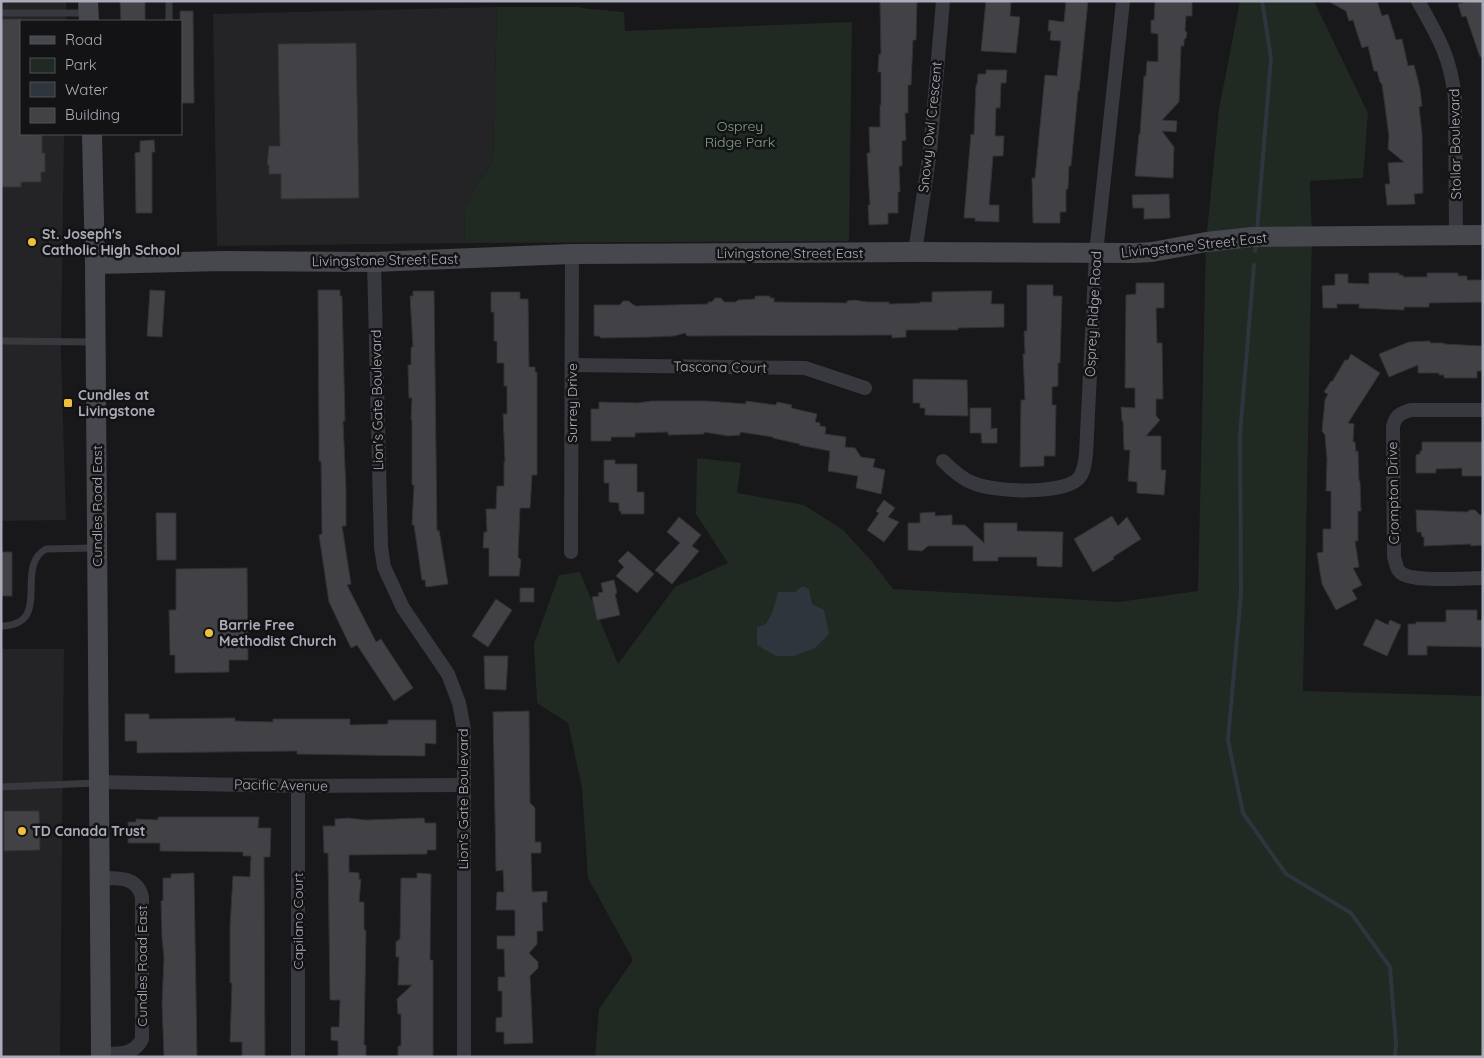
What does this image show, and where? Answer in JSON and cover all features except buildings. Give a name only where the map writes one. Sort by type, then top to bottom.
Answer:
[{"type":"street","name":"Snowy Owl Crescent","points":[[915,252],[930,152],[943,1]]},
{"type":"street","name":"Osprey Ridge Road","points":[[943,461],[972,483],[1000,489],[1038,490],[1070,485],[1079,478],[1084,468],[1096,253],[1123,1]]},
{"type":"street","name":"Stollar Boulevard","points":[[1418,1],[1441,41],[1453,78],[1455,99],[1456,236]]},
{"type":"street","name":"Cundles Road East","points":[[92,135],[96,264],[101,1056],[129,1052],[135,1049],[142,1039],[142,897],[138,888],[124,878],[100,878]]},
{"type":"street","name":"Livingstone Street East","points":[[96,264],[224,260],[374,262],[572,254],[1152,252],[1206,242],[1252,237],[1483,235]]},
{"type":"street","name":"Surrey Drive","points":[[571,552],[572,254]]},
{"type":"street","name":"Lion's Gate Boulevard","points":[[374,262],[381,547],[384,567],[403,608],[448,674],[459,703],[464,729],[464,1057]]},
{"type":"street","name":"Tascona Court","points":[[572,365],[805,368],[865,388]]},
{"type":"street","name":"Crompton Drive","points":[[1483,410],[1411,410],[1401,413],[1394,419],[1393,427],[1394,557],[1398,571],[1407,578],[1483,578]]},
{"type":"street","name":"Pacific Avenue","points":[[99,782],[298,786],[463,786]]},
{"type":"street","name":"Capilano Court","points":[[298,786],[298,1057]]},
{"type":"lane","points":[[169,1],[169,20]]},
{"type":"lane","points":[[1,13],[89,12]]},
{"type":"lane","points":[[1,341],[96,342]]},
{"type":"lane","points":[[1,626],[14,624],[22,620],[27,614],[32,597],[32,567],[34,559],[39,553],[46,549],[97,548]]},
{"type":"lane","points":[[1,787],[99,782]]},
{"type":"shaded area","name":"St. Joseph's Catholic High School","points":[[1,1],[66,1],[66,20],[20,20],[20,135],[64,135],[61,351],[66,520],[1,521]]},
{"type":"shaded area","points":[[497,7],[493,160],[464,206],[465,243],[217,246],[213,14]]},
{"type":"shaded area","points":[[1,649],[64,649],[60,1057],[1,1057]]},
{"type":"green space","points":[[1240,1],[1314,1],[1368,113],[1363,178],[1310,181],[1312,237],[1303,691],[1483,696],[1483,1057],[595,1057],[599,1009],[633,960],[588,878],[582,788],[568,723],[537,703],[534,644],[559,575],[580,572],[618,664],[675,587],[728,563],[696,514],[697,458],[741,463],[737,493],[804,505],[843,530],[870,559],[893,589],[1118,602],[1198,591],[1206,242],[1219,109]]},
{"type":"green space","name":"Osprey Ridge Park","points":[[497,7],[581,7],[624,12],[625,31],[852,22],[849,241],[465,243],[464,206],[493,160]]},
{"type":"water","points":[[803,586],[809,589],[812,604],[824,610],[829,634],[815,648],[794,656],[776,656],[757,645],[757,627],[766,624],[773,611],[778,592],[795,592]]},
{"type":"waterway","points":[[1257,230],[1271,58],[1262,1]]},
{"type":"waterway","points":[[1255,251],[1256,242]]},
{"type":"waterway","points":[[1254,265],[1240,434],[1241,593],[1228,740],[1243,813],[1286,874],[1351,913],[1390,967],[1396,1044],[1395,1057]]},
{"type":"place","name":"St. Joseph's Catholic High School","points":[[32,242]]},
{"type":"place","name":"Cundles at Livingstone","points":[[68,403]]},
{"type":"place","name":"Barrie Free Methodist Church","points":[[209,633]]},
{"type":"place","name":"TD Canada Trust","points":[[22,831]]}]
